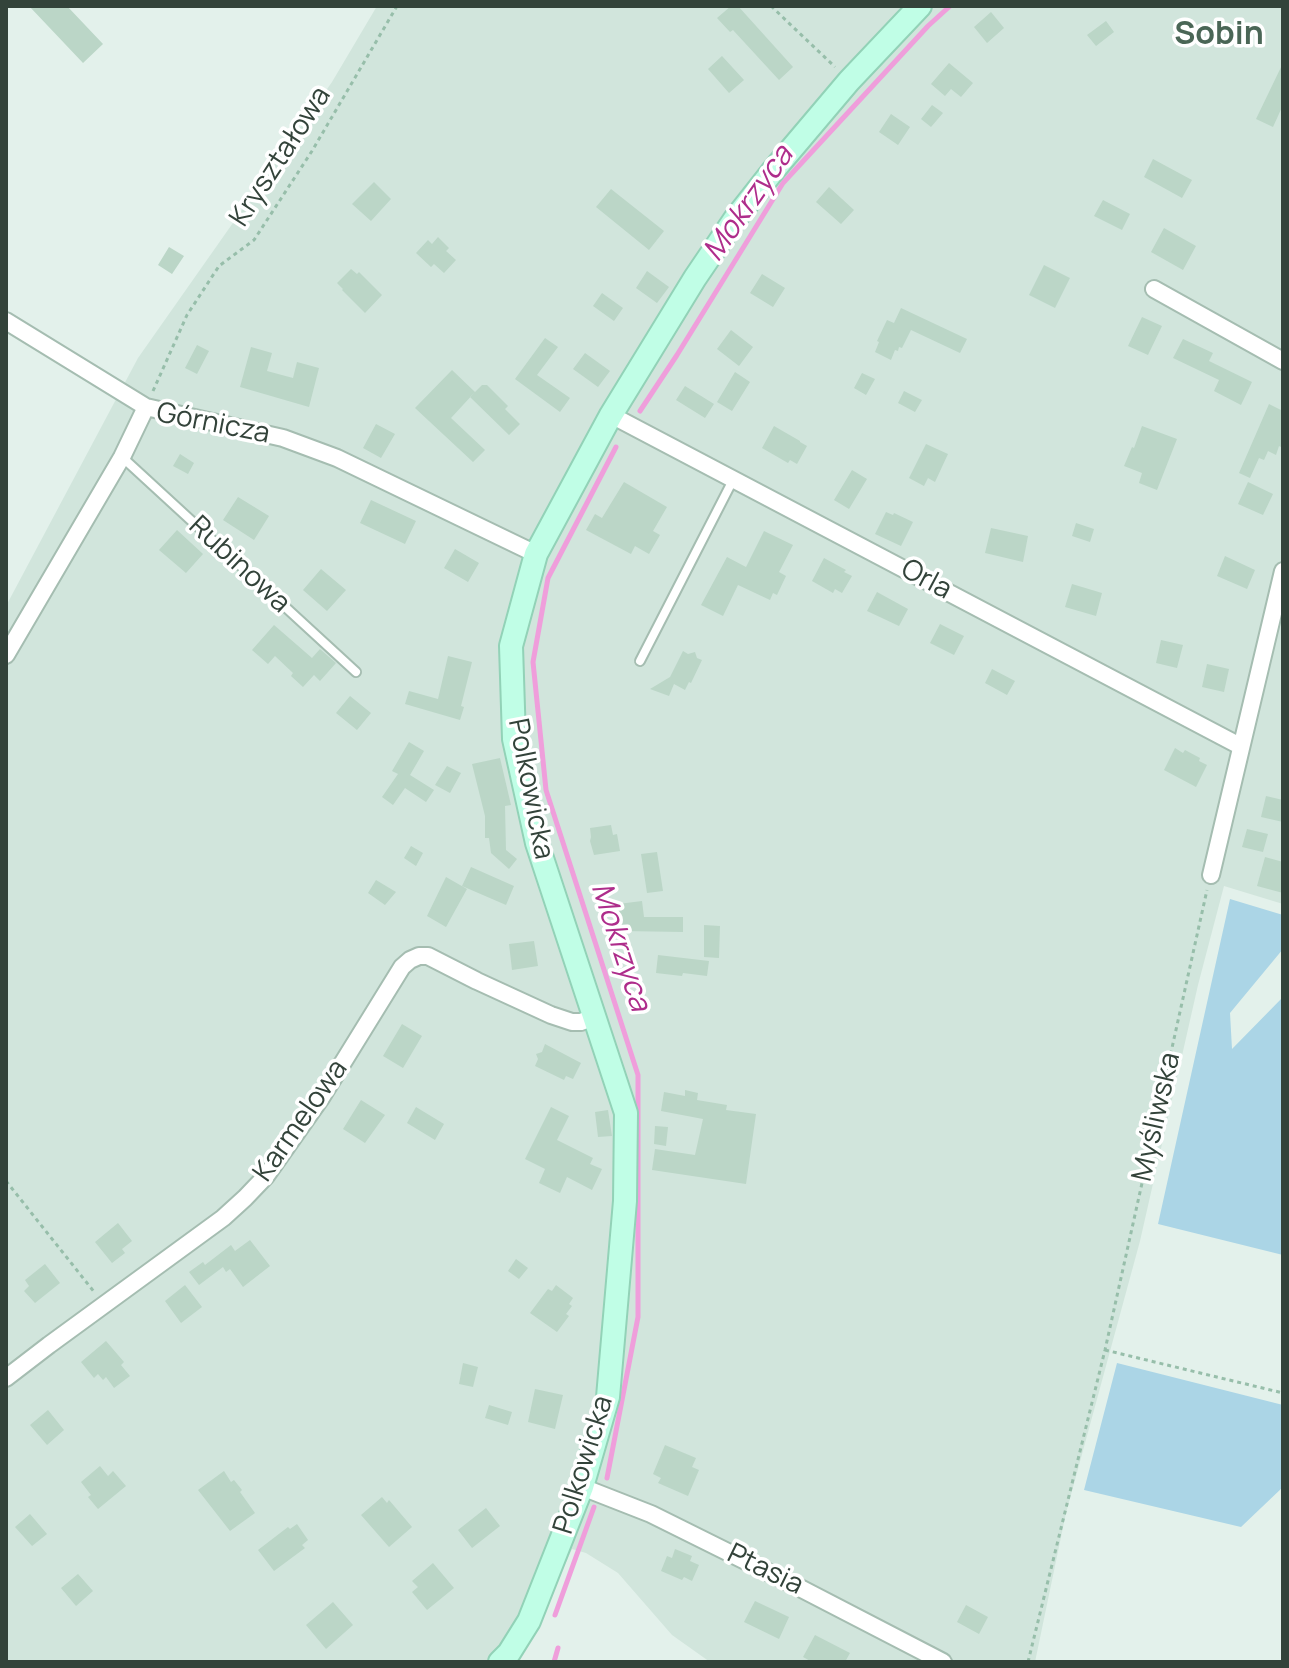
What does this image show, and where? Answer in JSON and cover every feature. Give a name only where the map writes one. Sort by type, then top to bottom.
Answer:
[{"type":"street","name":"Polkowicka","points":[[500,1662],[529,1621],[582,1487],[608,1397],[625,1201],[626,1113],[537,843],[514,739],[511,646],[536,554],[611,415],[695,278],[772,172],[849,81],[920,6]]},
{"type":"street","points":[[1154,289],[1283,361]]},
{"type":"street","points":[[6,321],[146,407]]},
{"type":"street","name":"Górnicza","points":[[6,655],[122,457],[146,407],[283,438],[337,458],[536,554]]},
{"type":"street","name":"Orla","points":[[611,415],[1240,746]]},
{"type":"street","points":[[1211,875],[1283,571]]},
{"type":"street","name":"Karmelowa","points":[[6,1378],[223,1218],[266,1176],[321,1098],[402,967],[410,960],[428,956],[572,1022],[594,1017]]},
{"type":"street","name":"Ptasia","points":[[582,1487],[651,1514],[943,1662]]},
{"type":"lane","name":"Rubinowa","points":[[122,457],[356,672]]},
{"type":"lane","points":[[640,661],[734,479]]},
{"type":"path","name":"Kryształowa","points":[[146,407],[187,315],[219,266],[254,240],[312,151],[397,6]]},
{"type":"path","points":[[771,6],[849,81]]},
{"type":"path","name":"Myśliwska","points":[[1028,1662],[1105,1350],[1211,875]]},
{"type":"path","points":[[6,1181],[105,1305]]},
{"type":"path","points":[[1105,1350],[1283,1393]]},
{"type":"shaded area","points":[[377,6],[1283,6],[1283,904],[1224,886],[1198,985],[1140,1241],[1066,1513],[1035,1662],[710,1662],[672,1635],[618,1573],[586,1553],[572,1549],[540,1621],[513,1662],[6,1662],[6,606],[138,358],[332,82]]},
{"type":"shaded area","points":[[1230,899],[1283,915],[1283,949],[1230,1013],[1232,1049],[1283,997],[1283,1255],[1158,1224]]},
{"type":"shaded area","points":[[1117,1363],[1283,1405],[1283,1487],[1241,1527],[1084,1490]]},
{"type":"building","points":[[29,6],[67,6],[103,44],[83,63]]},
{"type":"building","points":[[731,6],[738,6],[793,67],[779,80],[733,30],[730,32],[717,18]]},
{"type":"building","points":[[991,12],[1004,28],[987,43],[974,27]]},
{"type":"building","points":[[1106,21],[1114,32],[1096,46],[1087,35]]},
{"type":"building","points":[[722,56],[744,80],[729,93],[708,69]]},
{"type":"building","points":[[949,63],[973,83],[961,97],[951,89],[945,96],[931,84]]},
{"type":"building","points":[[1283,63],[1283,105],[1273,127],[1256,119]]},
{"type":"building","points":[[932,105],[943,113],[931,127],[921,119]]},
{"type":"building","points":[[891,114],[910,127],[898,145],[879,132]]},
{"type":"building","points":[[1153,159],[1192,180],[1182,198],[1144,177]]},
{"type":"building","points":[[374,182],[391,199],[371,221],[352,204]]},
{"type":"building","points":[[829,187],[854,210],[841,224],[816,202]]},
{"type":"building","points":[[611,189],[664,231],[649,250],[596,207]]},
{"type":"building","points":[[1103,200],[1130,214],[1122,230],[1094,216]]},
{"type":"building","points":[[1164,228],[1196,246],[1183,270],[1151,252]]},
{"type":"building","points":[[438,237],[456,260],[444,273],[434,264],[431,267],[416,253],[428,240],[432,244]]},
{"type":"building","points":[[169,247],[184,256],[172,274],[158,265]]},
{"type":"building","points":[[1044,265],[1070,278],[1055,308],[1029,295]]},
{"type":"building","points":[[351,269],[357,274],[359,272],[382,295],[365,313],[337,283]]},
{"type":"building","points":[[647,271],[669,287],[657,303],[636,288]]},
{"type":"building","points":[[762,274],[785,288],[773,307],[750,293]]},
{"type":"building","points":[[602,293],[623,308],[614,321],[593,306]]},
{"type":"building","points":[[901,308],[967,339],[960,353],[911,330],[902,348],[895,350],[891,360],[875,352],[887,320],[894,323]]},
{"type":"building","points":[[1142,317],[1162,326],[1148,355],[1128,346]]},
{"type":"building","points":[[731,330],[753,347],[739,366],[717,349]]},
{"type":"building","points":[[545,338],[558,347],[537,375],[570,398],[560,412],[515,379]]},
{"type":"building","points":[[1183,339],[1213,353],[1209,361],[1252,382],[1241,405],[1214,391],[1219,380],[1173,358]]},
{"type":"building","points":[[197,345],[209,351],[197,374],[185,368]]},
{"type":"building","points":[[251,347],[272,353],[267,371],[293,378],[297,362],[319,368],[309,407],[240,387]]},
{"type":"building","points":[[585,353],[610,371],[598,387],[573,369]]},
{"type":"building","points":[[452,370],[475,392],[451,418],[485,450],[473,462],[415,408]]},
{"type":"building","points":[[735,372],[750,382],[732,411],[717,402]]},
{"type":"building","points":[[862,373],[875,379],[866,395],[854,388]]},
{"type":"building","points":[[482,385],[487,385],[508,406],[505,409],[520,424],[509,435],[470,397]]},
{"type":"building","points":[[685,386],[714,404],[705,418],[676,400]]},
{"type":"building","points":[[904,391],[922,400],[915,412],[898,403]]},
{"type":"building","points":[[1269,404],[1283,411],[1283,448],[1279,446],[1276,455],[1268,451],[1264,460],[1259,458],[1250,478],[1239,473]]},
{"type":"building","points":[[376,424],[395,434],[381,458],[363,448]]},
{"type":"building","points":[[774,426],[807,446],[797,464],[790,460],[788,463],[762,448]]},
{"type":"building","points":[[1142,426],[1177,439],[1157,490],[1139,483],[1142,473],[1124,466]]},
{"type":"building","points":[[926,444],[948,454],[935,482],[928,478],[924,486],[909,478]]},
{"type":"building","points":[[180,454],[194,463],[188,474],[173,466]]},
{"type":"building","points":[[852,470],[867,479],[849,509],[834,500]]},
{"type":"building","points":[[624,482],[667,507],[653,531],[660,535],[649,554],[635,546],[631,554],[586,530],[595,514],[602,518]]},
{"type":"building","points":[[1248,482],[1273,494],[1263,515],[1238,504]]},
{"type":"building","points":[[238,497],[269,516],[254,540],[223,520]]},
{"type":"building","points":[[371,500],[416,521],[405,544],[360,523]]},
{"type":"building","points":[[886,512],[913,522],[901,546],[875,534]]},
{"type":"building","points":[[1076,523],[1094,529],[1090,542],[1072,536]]},
{"type":"building","points":[[991,528],[1028,536],[1023,562],[985,553]]},
{"type":"building","points":[[177,530],[203,554],[186,573],[159,550]]},
{"type":"building","points":[[764,531],[793,545],[779,572],[786,576],[777,595],[773,593],[770,600],[738,585],[723,616],[701,605],[727,557],[746,567]]},
{"type":"building","points":[[455,549],[479,563],[468,582],[444,568]]},
{"type":"building","points":[[1225,556],[1255,570],[1247,589],[1217,576]]},
{"type":"building","points":[[824,558],[852,576],[842,593],[835,589],[833,593],[812,581]]},
{"type":"building","points":[[321,569],[346,590],[327,611],[303,590]]},
{"type":"building","points":[[1072,584],[1102,593],[1096,616],[1065,607]]},
{"type":"building","points":[[877,592],[908,609],[899,626],[867,611]]},
{"type":"building","points":[[940,624],[964,636],[954,655],[930,643]]},
{"type":"building","points":[[274,625],[312,658],[320,649],[336,663],[320,681],[314,675],[303,687],[275,656],[268,664],[252,650]]},
{"type":"building","points":[[1161,640],[1183,645],[1177,668],[1156,663]]},
{"type":"building","points":[[683,651],[688,654],[695,652],[697,658],[702,660],[685,690],[674,684],[669,696],[650,689],[670,677]]},
{"type":"building","points":[[448,656],[472,662],[460,720],[405,704],[409,691],[438,699]]},
{"type":"building","points":[[1207,664],[1229,669],[1224,692],[1202,687]]},
{"type":"building","points":[[992,669],[1015,681],[1007,695],[985,683]]},
{"type":"building","points":[[350,696],[371,713],[357,730],[336,713]]},
{"type":"building","points":[[409,742],[424,751],[410,775],[434,790],[426,802],[405,788],[393,805],[382,797],[398,774],[392,771]]},
{"type":"building","points":[[1175,748],[1183,753],[1185,750],[1207,765],[1196,787],[1164,770]]},
{"type":"building","points":[[500,758],[511,805],[505,806],[506,850],[517,859],[509,869],[491,853],[489,838],[485,838],[485,816],[472,764]]},
{"type":"building","points":[[447,766],[461,773],[450,793],[435,785]]},
{"type":"building","points":[[1266,796],[1283,800],[1283,822],[1261,817]]},
{"type":"building","points":[[611,825],[613,835],[617,834],[620,851],[594,855],[590,828]]},
{"type":"building","points":[[1247,829],[1268,834],[1263,852],[1242,847]]},
{"type":"building","points":[[411,846],[423,853],[416,866],[404,858]]},
{"type":"building","points":[[657,852],[663,891],[647,893],[641,854]]},
{"type":"building","points":[[1265,857],[1283,862],[1283,893],[1257,886]]},
{"type":"building","points":[[471,867],[514,886],[506,905],[462,886]]},
{"type":"building","points":[[446,877],[467,889],[446,927],[427,916]]},
{"type":"building","points":[[376,880],[396,892],[385,905],[368,893]]},
{"type":"building","points":[[642,901],[644,917],[683,917],[683,932],[622,931],[618,904]]},
{"type":"building","points":[[704,925],[720,926],[719,958],[704,957]]},
{"type":"building","points":[[534,941],[538,966],[512,970],[509,944]]},
{"type":"building","points":[[658,955],[709,961],[707,976],[656,973]]},
{"type":"building","points":[[402,1024],[422,1036],[403,1068],[383,1056]]},
{"type":"building","points":[[545,1044],[581,1063],[573,1079],[566,1076],[564,1080],[535,1066],[538,1059],[536,1054],[542,1052]]},
{"type":"building","points":[[685,1090],[698,1093],[697,1100],[727,1105],[726,1110],[756,1114],[746,1184],[652,1170],[655,1149],[695,1155],[703,1119],[661,1111],[664,1092],[685,1096]]},
{"type":"building","points":[[361,1100],[385,1115],[365,1143],[343,1129]]},
{"type":"building","points":[[416,1107],[444,1124],[435,1140],[407,1123]]},
{"type":"building","points":[[551,1107],[569,1116],[557,1140],[593,1158],[590,1164],[602,1169],[592,1190],[567,1177],[560,1193],[539,1183],[545,1169],[525,1159]]},
{"type":"building","points":[[608,1110],[612,1136],[598,1137],[595,1112]]},
{"type":"building","points":[[655,1126],[668,1127],[666,1146],[654,1144]]},
{"type":"building","points":[[118,1223],[132,1241],[122,1249],[125,1253],[112,1263],[95,1242]]},
{"type":"building","points":[[250,1240],[270,1266],[243,1287],[230,1269],[226,1272],[223,1267],[199,1285],[189,1272],[203,1262],[205,1265],[231,1245],[235,1251]]},
{"type":"building","points":[[516,1259],[528,1268],[519,1279],[508,1271]]},
{"type":"building","points":[[45,1264],[60,1283],[35,1303],[24,1291],[29,1286],[25,1280]]},
{"type":"building","points":[[185,1285],[202,1307],[181,1323],[165,1301]]},
{"type":"building","points":[[556,1285],[573,1298],[566,1314],[569,1316],[557,1332],[530,1313],[548,1289],[552,1291]]},
{"type":"building","points":[[106,1341],[124,1362],[121,1365],[130,1376],[114,1388],[106,1377],[103,1380],[98,1374],[94,1378],[81,1362]]},
{"type":"building","points":[[463,1363],[478,1367],[473,1387],[459,1384]]},
{"type":"building","points":[[535,1389],[563,1395],[555,1429],[528,1422]]},
{"type":"building","points":[[489,1405],[512,1412],[508,1425],[485,1418]]},
{"type":"building","points":[[48,1410],[64,1430],[47,1445],[30,1425]]},
{"type":"building","points":[[665,1445],[696,1458],[692,1467],[699,1470],[688,1496],[658,1483],[661,1478],[653,1474]]},
{"type":"building","points":[[100,1466],[108,1476],[113,1471],[126,1486],[98,1509],[81,1482]]},
{"type":"building","points":[[224,1471],[231,1482],[234,1480],[242,1490],[240,1492],[255,1513],[230,1531],[198,1490]]},
{"type":"building","points":[[382,1497],[387,1503],[389,1500],[412,1527],[389,1547],[361,1515]]},
{"type":"building","points":[[486,1508],[500,1526],[472,1548],[458,1530]]},
{"type":"building","points":[[30,1514],[47,1534],[32,1546],[15,1527]]},
{"type":"building","points":[[297,1524],[308,1540],[302,1545],[305,1548],[274,1571],[258,1550],[288,1527],[290,1529]]},
{"type":"building","points":[[675,1549],[692,1556],[690,1561],[699,1565],[692,1581],[661,1571],[667,1556],[672,1558]]},
{"type":"building","points":[[433,1563],[454,1588],[427,1610],[412,1592],[418,1587],[412,1581]]},
{"type":"building","points":[[78,1574],[93,1591],[76,1606],[61,1588]]},
{"type":"building","points":[[755,1601],[789,1617],[779,1639],[744,1622]]},
{"type":"building","points":[[333,1602],[353,1625],[326,1649],[306,1625]]},
{"type":"building","points":[[966,1605],[988,1617],[979,1634],[957,1622]]},
{"type":"building","points":[[815,1635],[850,1653],[845,1662],[812,1662],[803,1657]]},
{"type":"waterway","name":"Mokrzyca","points":[[640,411],[783,183],[950,6]]},
{"type":"waterway","name":"Mokrzyca","points":[[607,1478],[638,1317],[638,1075],[546,790],[533,662],[548,578],[616,447]]},
{"type":"waterway","name":"Mokrzyca","points":[[555,1615],[594,1507]]},
{"type":"waterway","name":"Mokrzyca","points":[[554,1662],[558,1648]]},
{"type":"district","name":"Sobin","points":[[1219,35]]}]
